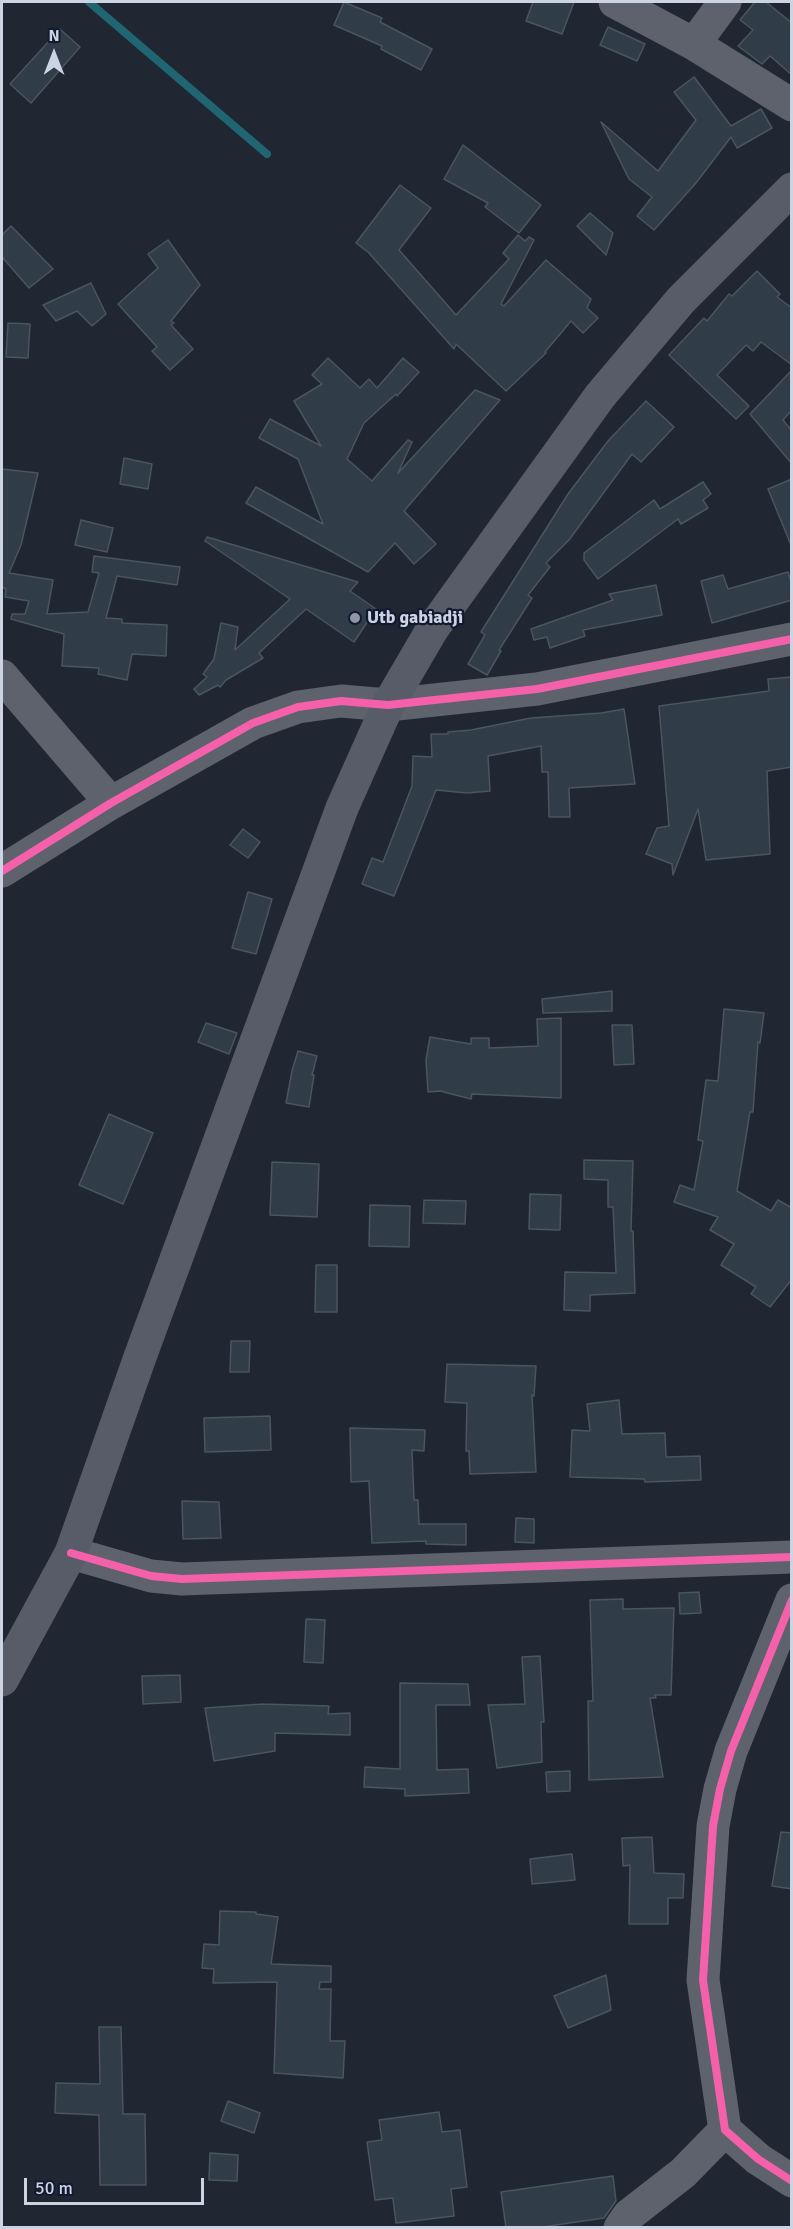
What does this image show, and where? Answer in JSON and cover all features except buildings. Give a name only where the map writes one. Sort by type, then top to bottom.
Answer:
[{"type":"main road","points":[[2,1680],[71,1553],[140,1357],[342,808],[388,705],[433,628],[600,396],[681,300],[792,189]]},
{"type":"street","points":[[615,2],[694,44],[792,105]]},
{"type":"street","points":[[694,44],[725,2]]},
{"type":"street","points":[[2,871],[111,803],[253,723],[298,707],[341,701],[388,705],[537,689],[792,639]]},
{"type":"street","points":[[2,676],[111,803]]},
{"type":"street","points":[[71,1553],[151,1576],[182,1579],[792,1557]]},
{"type":"street","points":[[792,1600],[731,1751],[720,1789],[714,1826],[703,1980],[725,2130],[758,2159],[792,2181]]},
{"type":"street","points":[[620,2228],[629,2215],[683,2173],[725,2130]]},
{"type":"waterway","points":[[89,2],[267,154]]},
{"type":"cycle path","points":[[2,871],[111,803],[253,723],[298,707],[341,701],[388,705],[537,689],[792,639]]},
{"type":"cycle path","points":[[71,1553],[151,1576],[182,1579],[792,1557]]},
{"type":"cycle path","points":[[792,1600],[731,1751],[720,1789],[713,1826],[703,1980],[725,2130],[758,2159],[792,2181]]},
{"type":"place","name":"Utb gabiadji","points":[[355,618]]}]
